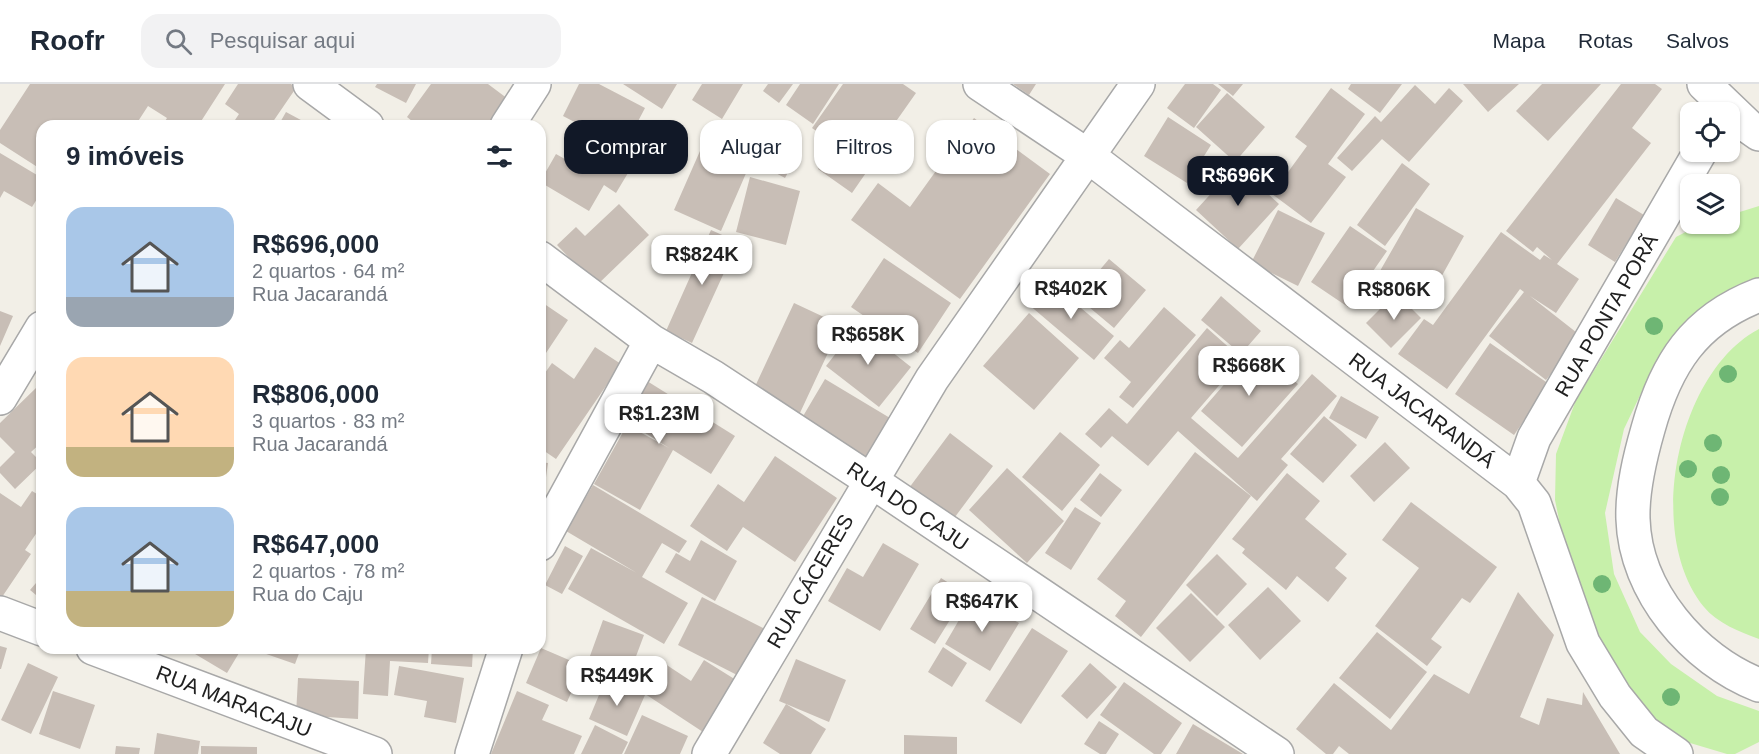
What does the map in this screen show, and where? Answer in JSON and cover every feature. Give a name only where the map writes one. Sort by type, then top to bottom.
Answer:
[{"type":"street","points":[[310,84],[359,120]]},
{"type":"street","points":[[511,120],[534,84]]},
{"type":"street","name":"RUA JACARANDÁ","points":[[980,84],[1088,156],[1518,483],[1534,503],[1583,643],[1615,696],[1644,732],[1676,754]]},
{"type":"street","name":"RUA CÁCERES","points":[[709,754],[932,379],[1138,84]]},
{"type":"street","points":[[1718,101],[1759,134]]},
{"type":"street","name":"RUA PONTA PORÃ","points":[[1518,483],[1534,438],[1694,162]]},
{"type":"street","name":"RUA DO CAJU","points":[[546,262],[651,341],[713,376],[1276,754]]},
{"type":"street","points":[[1759,295],[1738,303],[1711,320],[1694,335],[1678,356],[1663,384],[1648,428],[1640,459],[1633,519],[1638,549],[1652,590],[1678,628],[1705,654],[1759,685]]},
{"type":"street","points":[[0,399],[36,338]]},
{"type":"street","points":[[546,530],[651,341]]},
{"type":"street","points":[[0,613],[36,627]]},
{"type":"street","name":"RUA MARACAJU","points":[[109,654],[375,754]]},
{"type":"street","points":[[471,754],[504,654]]},
{"type":"green space","points":[[1759,206],[1759,280],[1713,301],[1683,326],[1654,366],[1624,429],[1605,513],[1614,574],[1640,632],[1671,664],[1717,696],[1759,711],[1759,742],[1735,754],[1727,754],[1670,737],[1625,696],[1587,633],[1567,559],[1555,500],[1556,454],[1576,400],[1676,237],[1682,234],[1740,234],[1740,212]]},
{"type":"green space","points":[[1759,329],[1759,639],[1722,622],[1704,607],[1686,576],[1676,539],[1673,498],[1678,457],[1690,417],[1707,380],[1731,350]]},
{"type":"building","points":[[30,84],[225,84],[202,120],[166,120],[167,118],[148,106],[139,120],[36,120],[36,166],[0,143],[0,130]]},
{"type":"building","points":[[238,84],[291,84],[296,88],[274,120],[235,120],[239,114],[225,104]]},
{"type":"building","points":[[377,84],[416,84],[406,103],[375,87]]},
{"type":"building","points":[[431,84],[488,84],[516,105],[505,120],[411,120],[407,117]]},
{"type":"building","points":[[579,84],[599,84],[645,108],[639,120],[571,120],[563,116]]},
{"type":"building","points":[[623,84],[677,84],[662,109]]},
{"type":"building","points":[[702,84],[743,84],[722,119],[692,100]]},
{"type":"building","points":[[768,84],[793,84],[779,103],[763,91]]},
{"type":"building","points":[[800,84],[839,84],[813,124],[786,105]]},
{"type":"building","points":[[843,84],[903,84],[916,93],[897,120],[818,120]]},
{"type":"building","points":[[1013,84],[1036,84],[1029,95]]},
{"type":"building","points":[[1185,84],[1213,84],[1221,90],[1194,128],[1167,108]]},
{"type":"building","points":[[1218,84],[1243,84],[1233,96]]},
{"type":"building","points":[[1351,84],[1402,84],[1380,113],[1348,89]]},
{"type":"building","points":[[1463,84],[1519,84],[1488,112]]},
{"type":"building","points":[[1542,84],[1601,84],[1548,141],[1516,111]]},
{"type":"building","points":[[1621,84],[1655,84],[1662,89],[1632,128],[1651,143],[1557,264],[1579,279],[1556,313],[1530,296],[1581,336],[1546,380],[1489,336],[1524,292],[1520,289],[1447,389],[1398,354],[1424,319],[1433,325],[1501,232],[1540,260],[1544,255],[1552,260],[1537,247],[1533,252],[1506,231]]},
{"type":"building","points":[[1415,85],[1435,104],[1449,88],[1463,101],[1409,162],[1382,139],[1352,171],[1337,158],[1375,116],[1381,122]]},
{"type":"building","points":[[1331,88],[1365,114],[1328,164],[1346,177],[1311,223],[1272,194],[1307,146],[1295,137]]},
{"type":"building","points":[[1227,93],[1265,127],[1235,162],[1196,127]]},
{"type":"building","points":[[286,112],[301,120],[281,120]]},
{"type":"building","points":[[1168,117],[1211,145],[1187,183],[1144,156]]},
{"type":"building","points":[[1017,150],[1050,174],[960,299],[851,220],[878,183],[910,207],[934,174],[1017,174]]},
{"type":"building","points":[[700,151],[700,174],[746,174],[721,231],[674,210]]},
{"type":"building","points":[[0,153],[36,174],[36,201],[32,207],[4,191],[0,198]]},
{"type":"building","points":[[556,154],[564,159],[564,174],[627,174],[616,193],[604,185],[589,211],[546,186],[546,172]]},
{"type":"building","points":[[1402,163],[1430,184],[1385,246],[1357,225]]},
{"type":"building","points":[[1237,165],[1279,204],[1238,249],[1196,210]]},
{"type":"building","points":[[825,174],[865,174],[852,193]]},
{"type":"building","points":[[750,177],[800,191],[786,245],[736,232]]},
{"type":"building","points":[[1616,198],[1644,215],[1615,262],[1588,245]]},
{"type":"building","points":[[619,204],[649,235],[596,286],[557,245],[576,227],[585,236]]},
{"type":"building","points":[[1416,208],[1464,236],[1425,306],[1376,278]]},
{"type":"building","points":[[1278,210],[1325,233],[1298,286],[1251,263]]},
{"type":"building","points":[[1350,226],[1387,251],[1348,307],[1311,282]]},
{"type":"building","points":[[711,230],[738,242],[692,343],[666,331]]},
{"type":"building","points":[[884,258],[951,303],[918,353],[851,307]]},
{"type":"building","points":[[1109,259],[1146,290],[1114,328],[1077,297]]},
{"type":"building","points":[[1048,280],[1114,336],[1094,360],[1028,304]]},
{"type":"building","points":[[1396,293],[1421,318],[1391,348],[1366,323]]},
{"type":"building","points":[[1221,296],[1261,331],[1241,354],[1201,320]]},
{"type":"building","points":[[794,303],[841,325],[799,415],[752,393]]},
{"type":"building","points":[[546,305],[568,320],[546,353]]},
{"type":"building","points":[[1164,307],[1196,335],[1133,408],[1119,397],[1131,382],[1104,358],[1120,340],[1129,348]]},
{"type":"building","points":[[0,311],[13,316],[0,346]]},
{"type":"building","points":[[1029,313],[1079,358],[1034,410],[983,366]]},
{"type":"building","points":[[858,325],[911,367],[879,407],[826,366]]},
{"type":"building","points":[[1207,328],[1242,359],[1191,418],[1238,458],[1312,374],[1337,396],[1281,459],[1288,465],[1257,501],[1178,431],[1148,466],[1112,436],[1101,448],[1085,434],[1109,408],[1127,424]]},
{"type":"building","points":[[1490,343],[1549,384],[1514,435],[1455,394]]},
{"type":"building","points":[[595,347],[621,364],[556,459],[546,452],[546,372],[552,363],[574,379]]},
{"type":"building","points":[[1256,348],[1298,384],[1242,447],[1201,411]]},
{"type":"building","points":[[825,379],[890,418],[864,461],[799,423]]},
{"type":"building","points":[[647,381],[735,436],[711,474],[673,450],[640,510],[594,484],[627,425],[669,448],[623,419]]},
{"type":"building","points":[[36,388],[36,447],[31,452],[36,457],[36,469],[15,489],[0,473],[0,467],[15,452],[0,437],[0,423]]},
{"type":"building","points":[[1341,396],[1379,417],[1366,439],[1329,418]]},
{"type":"building","points":[[1324,416],[1357,445],[1323,483],[1290,454]]},
{"type":"building","points":[[1060,432],[1100,465],[1062,511],[1022,477]]},
{"type":"building","points":[[950,433],[993,466],[952,521],[909,488]]},
{"type":"building","points":[[1385,442],[1410,468],[1374,502],[1350,476]]},
{"type":"building","points":[[1195,452],[1251,496],[1141,637],[1115,616],[1126,601],[1097,579]]},
{"type":"building","points":[[775,456],[837,498],[795,562],[743,527],[727,551],[690,526],[718,484],[744,502]]},
{"type":"building","points":[[1007,468],[1064,521],[1027,563],[969,510]]},
{"type":"building","points":[[1100,473],[1122,490],[1101,517],[1080,500]]},
{"type":"building","points":[[1287,473],[1320,501],[1305,519],[1347,554],[1335,568],[1347,578],[1328,602],[1297,576],[1286,590],[1242,553],[1245,549],[1232,539]]},
{"type":"building","points":[[593,485],[687,541],[679,553],[662,543],[642,577],[688,603],[664,644],[568,589],[591,548],[637,573],[566,531]]},
{"type":"building","points":[[32,491],[36,493],[36,534],[25,550],[31,554],[0,600],[0,493],[21,507]]},
{"type":"building","points":[[1411,502],[1497,567],[1470,603],[1462,598],[1431,639],[1442,647],[1427,666],[1375,626],[1419,568],[1382,540]]},
{"type":"building","points":[[1075,507],[1101,523],[1071,570],[1045,553]]},
{"type":"building","points":[[701,540],[737,561],[715,601],[665,572],[676,553],[690,561]]},
{"type":"building","points":[[883,543],[919,564],[880,631],[828,601],[847,568],[863,577]]},
{"type":"building","points":[[565,546],[583,556],[562,594],[546,586]]},
{"type":"building","points":[[1217,554],[1247,584],[1217,616],[1186,585]]},
{"type":"building","points":[[941,578],[966,594],[935,644],[910,629]]},
{"type":"building","points":[[36,583],[36,595],[30,590]]},
{"type":"building","points":[[1268,587],[1301,621],[1260,660],[1228,625]]},
{"type":"building","points":[[1518,592],[1554,635],[1520,717],[1539,725],[1547,698],[1582,705],[1583,692],[1620,754],[1349,754],[1339,746],[1333,754],[1326,754],[1296,729],[1334,683],[1391,730],[1434,674],[1469,694]]},
{"type":"building","points":[[1191,593],[1225,627],[1190,662],[1156,628]]},
{"type":"building","points":[[973,596],[1019,623],[990,671],[945,644]]},
{"type":"building","points":[[702,597],[765,629],[741,677],[678,645]]},
{"type":"building","points":[[603,620],[644,635],[626,683],[586,667]]},
{"type":"building","points":[[1032,628],[1068,651],[1021,724],[985,701]]},
{"type":"building","points":[[1377,632],[1427,672],[1390,719],[1339,678]]},
{"type":"building","points":[[0,646],[7,648],[1,669],[0,669]]},
{"type":"building","points":[[943,647],[967,663],[952,687],[928,672]]},
{"type":"building","points":[[546,650],[583,666],[567,702],[526,683],[538,654],[546,654]]},
{"type":"building","points":[[195,654],[238,654],[227,673]]},
{"type":"building","points":[[266,654],[299,654],[295,664]]},
{"type":"building","points":[[366,654],[429,654],[428,663],[390,661],[388,696],[363,694]]},
{"type":"building","points":[[432,654],[473,654],[472,667],[431,664]]},
{"type":"building","points":[[653,656],[691,681],[704,660],[736,680],[703,732],[633,686]]},
{"type":"building","points":[[796,659],[846,680],[829,722],[779,701]]},
{"type":"building","points":[[28,663],[58,677],[31,734],[1,720]]},
{"type":"building","points":[[1090,663],[1117,687],[1087,719],[1061,696]]},
{"type":"building","points":[[399,666],[464,678],[456,723],[424,717],[427,701],[394,695]]},
{"type":"building","points":[[298,678],[359,681],[358,719],[296,715]]},
{"type":"building","points":[[606,678],[645,695],[627,736],[589,719]]},
{"type":"building","points":[[1124,682],[1182,723],[1161,754],[1154,754],[1100,715]]},
{"type":"building","points":[[53,691],[95,705],[80,749],[39,734]]},
{"type":"building","points":[[517,691],[549,705],[542,720],[582,736],[574,754],[491,754]]},
{"type":"building","points":[[786,704],[826,729],[811,754],[780,754],[763,743]]},
{"type":"building","points":[[642,715],[688,736],[680,754],[624,754]]},
{"type":"building","points":[[1099,721],[1119,734],[1106,754],[1100,754],[1084,744]]},
{"type":"building","points":[[1193,724],[1243,754],[1176,754]]},
{"type":"building","points":[[595,725],[628,742],[622,754],[581,754]]},
{"type":"building","points":[[157,733],[200,741],[198,754],[154,754]]},
{"type":"building","points":[[904,735],[957,737],[957,754],[904,754]]},
{"type":"building","points":[[116,746],[140,748],[139,754],[115,754]]},
{"type":"building","points":[[201,746],[257,747],[257,754],[201,754]]}]
